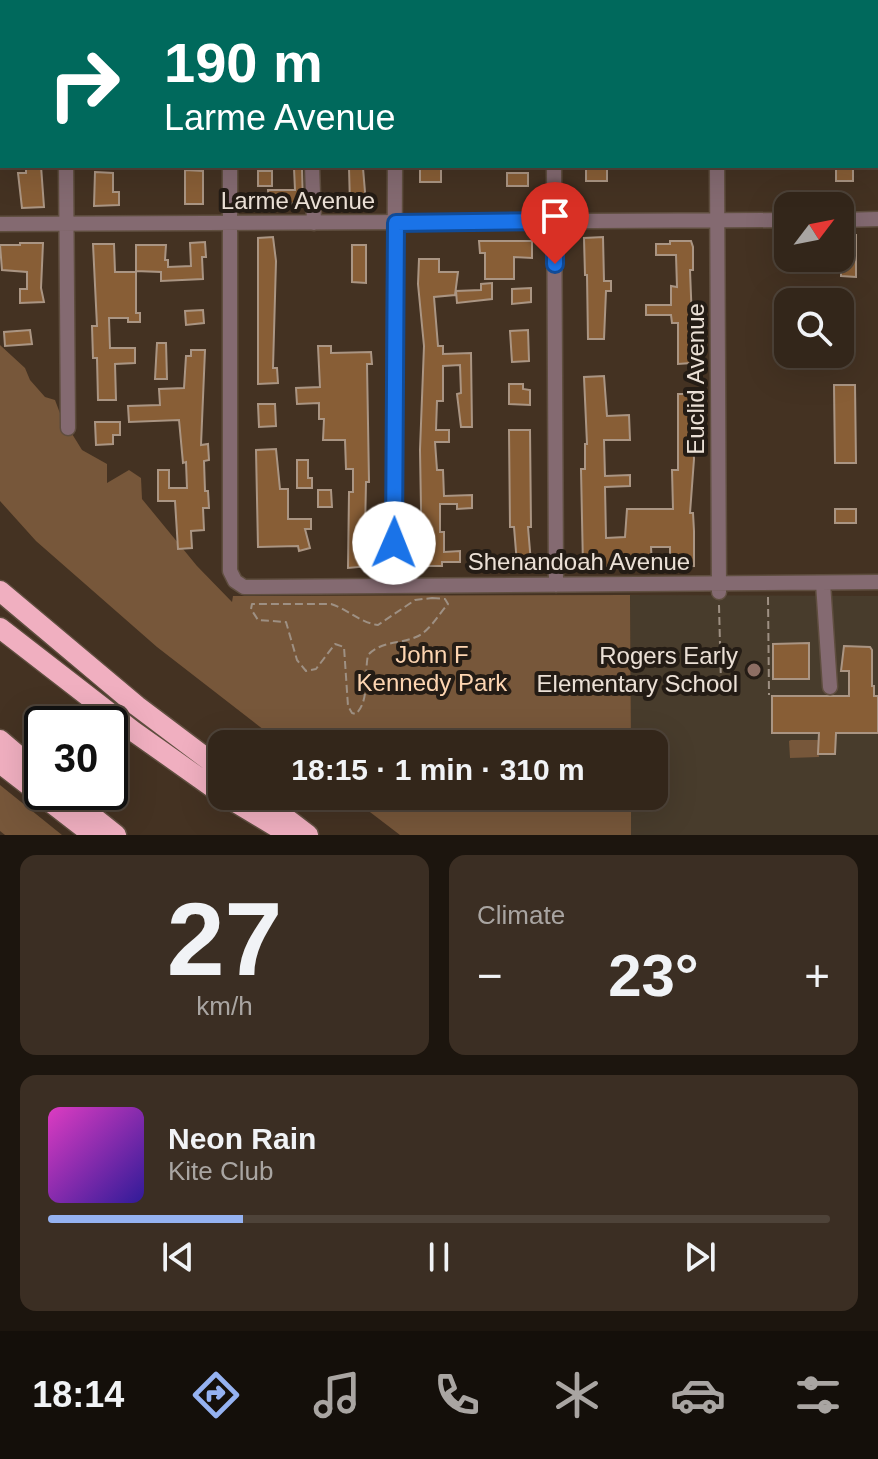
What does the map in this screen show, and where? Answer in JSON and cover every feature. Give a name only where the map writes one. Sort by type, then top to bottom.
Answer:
[{"type":"highway","points":[[0,591],[137,706],[208,759]]},
{"type":"highway","points":[[0,628],[133,731],[208,784]]},
{"type":"highway","points":[[0,740],[24,761]]},
{"type":"highway","points":[[0,763],[93,835]]},
{"type":"highway","points":[[85,810],[116,835]]},
{"type":"highway","points":[[249,810],[290,835]]},
{"type":"highway","points":[[275,810],[308,835]]},
{"type":"street","points":[[66,168],[68,428]]},
{"type":"street","points":[[230,168],[231,224]]},
{"type":"street","points":[[312,168],[314,223]]},
{"type":"street","points":[[393,586],[395,168]]},
{"type":"street","points":[[554,168],[556,585]]},
{"type":"street","name":"Euclid Avenue","points":[[717,168],[719,592]]},
{"type":"street","points":[[854,220],[878,219]]},
{"type":"street","name":"Larme Avenue","points":[[0,224],[774,220]]},
{"type":"street","name":"Shenandoah Avenue","points":[[231,224],[230,571],[235,581],[244,587],[556,585],[719,592],[823,583],[878,582]]},
{"type":"street","points":[[823,583],[830,687]]},
{"type":"path","points":[[719,592],[721,684]]},
{"type":"path","points":[[768,597],[769,695]]},
{"type":"path","points":[[415,600],[448,601],[420,635],[381,646],[368,655],[367,681],[361,708],[356,714],[348,706],[344,647],[335,644],[316,669],[306,671],[297,660],[286,622],[258,620],[252,614],[252,604],[331,604],[372,625],[378,625],[415,600]]},
{"type":"shaded area","name":"Rogers Early Elementary School","points":[[630,595],[878,596],[878,835],[631,835],[631,810],[668,810],[668,730],[631,730]]},
{"type":"green space","name":"John F Kennedy Park","points":[[0,345],[25,368],[30,380],[45,397],[55,400],[82,450],[107,464],[107,483],[129,470],[141,478],[142,499],[197,566],[232,602],[233,596],[630,595],[631,730],[264,730],[157,647],[36,541],[0,501]]},
{"type":"green space","points":[[791,740],[818,740],[819,757],[790,758]]},
{"type":"green space","points":[[0,785],[24,804],[24,810],[31,810],[62,835],[5,835],[0,831]]},
{"type":"green space","points":[[367,810],[631,810],[631,835],[400,835]]},
{"type":"building","points":[[26,168],[41,168],[44,207],[22,208],[18,173],[26,173]]},
{"type":"building","points":[[294,168],[302,169],[303,203],[269,204],[268,190],[295,190]]},
{"type":"building","points":[[349,168],[363,168],[366,204],[350,204]]},
{"type":"building","points":[[420,168],[441,169],[441,182],[420,182]]},
{"type":"building","points":[[586,168],[607,168],[607,181],[586,181]]},
{"type":"building","points":[[836,168],[853,168],[853,181],[836,181]]},
{"type":"building","points":[[185,170],[203,171],[203,204],[185,204]]},
{"type":"building","points":[[258,171],[272,171],[272,186],[258,186]]},
{"type":"building","points":[[95,172],[113,173],[113,192],[119,192],[119,205],[94,206]]},
{"type":"building","points":[[507,173],[528,173],[528,186],[507,186]]},
{"type":"building","points":[[856,235],[856,277],[841,276],[841,272],[854,272]]},
{"type":"building","points":[[273,237],[276,261],[273,368],[277,368],[278,383],[258,384],[258,238]]},
{"type":"building","points":[[603,237],[604,281],[611,281],[611,291],[606,291],[604,339],[588,339],[584,238]]},
{"type":"building","points":[[479,241],[532,241],[532,258],[514,257],[514,279],[485,279],[485,253],[480,253]]},
{"type":"building","points":[[670,241],[691,241],[693,247],[693,270],[690,270],[691,363],[678,364],[678,323],[672,323],[671,315],[646,315],[646,305],[671,305],[671,286],[677,287],[676,255],[656,255],[656,244],[670,244]]},
{"type":"building","points":[[205,242],[203,279],[161,281],[161,272],[136,271],[136,245],[166,245],[168,267],[191,266],[190,243]]},
{"type":"building","points":[[43,243],[41,288],[44,302],[20,303],[20,289],[27,289],[27,272],[2,270],[0,245]]},
{"type":"building","points":[[93,244],[114,244],[115,272],[136,272],[136,313],[140,313],[140,322],[128,322],[128,318],[109,318],[110,348],[135,348],[135,363],[115,364],[116,400],[98,400],[97,358],[93,358],[92,326],[97,326]]},
{"type":"building","points":[[352,245],[366,245],[366,283],[352,282]]},
{"type":"building","points":[[419,259],[439,259],[439,272],[458,272],[455,295],[434,297],[438,346],[443,346],[443,354],[471,353],[472,427],[461,427],[457,394],[461,393],[460,365],[443,366],[443,401],[437,401],[436,430],[449,430],[449,442],[435,442],[437,470],[443,470],[444,496],[472,495],[472,508],[457,509],[457,504],[440,504],[444,552],[460,551],[460,562],[442,562],[442,566],[422,566],[420,450],[424,346],[418,284]]},
{"type":"building","points":[[492,283],[492,299],[457,303],[456,291],[481,290],[481,284]]},
{"type":"building","points":[[531,288],[531,302],[512,304],[512,289]]},
{"type":"building","points":[[203,310],[204,323],[186,325],[185,311]]},
{"type":"building","points":[[30,330],[32,344],[5,346],[4,332]]},
{"type":"building","points":[[528,330],[529,361],[512,362],[510,331]]},
{"type":"building","points":[[157,343],[166,343],[167,379],[155,379]]},
{"type":"building","points":[[318,346],[331,346],[331,353],[371,352],[372,364],[367,364],[369,482],[366,482],[365,532],[369,566],[348,568],[349,492],[353,492],[353,469],[346,469],[345,440],[323,440],[324,419],[319,419],[319,403],[297,404],[296,388],[320,387]]},
{"type":"building","points":[[191,350],[205,350],[201,445],[208,444],[209,460],[204,461],[209,508],[203,508],[204,530],[191,531],[192,548],[178,549],[175,501],[158,501],[158,470],[169,470],[169,488],[187,488],[179,420],[129,422],[128,406],[160,405],[159,389],[184,388],[186,356],[191,356]]},
{"type":"building","points":[[604,376],[607,416],[629,415],[630,440],[604,440],[605,476],[630,475],[630,486],[605,487],[606,538],[625,537],[627,509],[673,509],[672,470],[678,470],[678,394],[691,394],[694,459],[690,513],[693,513],[694,566],[670,567],[670,547],[651,547],[652,566],[583,567],[581,469],[585,469],[587,444],[584,377]]},
{"type":"building","points":[[509,384],[523,384],[523,389],[530,390],[530,405],[509,404]]},
{"type":"building","points":[[834,385],[855,385],[856,463],[835,463]]},
{"type":"building","points":[[258,404],[275,404],[276,426],[259,427]]},
{"type":"building","points":[[95,422],[120,422],[120,435],[113,435],[113,444],[96,445]]},
{"type":"building","points":[[509,430],[530,430],[531,527],[528,527],[531,563],[517,564],[514,527],[510,527]]},
{"type":"building","points":[[276,449],[280,489],[288,489],[288,519],[311,519],[311,529],[305,529],[310,548],[299,551],[298,546],[258,547],[256,450]]},
{"type":"building","points":[[297,460],[308,460],[308,478],[312,478],[312,488],[297,488]]},
{"type":"building","points":[[318,490],[331,490],[332,507],[318,507]]},
{"type":"building","points":[[835,509],[856,509],[856,523],[835,523]]},
{"type":"building","points":[[809,643],[809,679],[773,679],[773,644]]},
{"type":"building","points":[[844,646],[870,647],[872,650],[872,686],[874,696],[878,696],[878,733],[836,733],[835,754],[818,754],[819,733],[772,733],[772,696],[849,696],[849,671],[841,671]]},
{"type":"place","name":"Rogers Early Elementary School","points":[[754,670]]},
{"type":"route","points":[[394,543],[396,223],[555,221],[555,264]]}]
